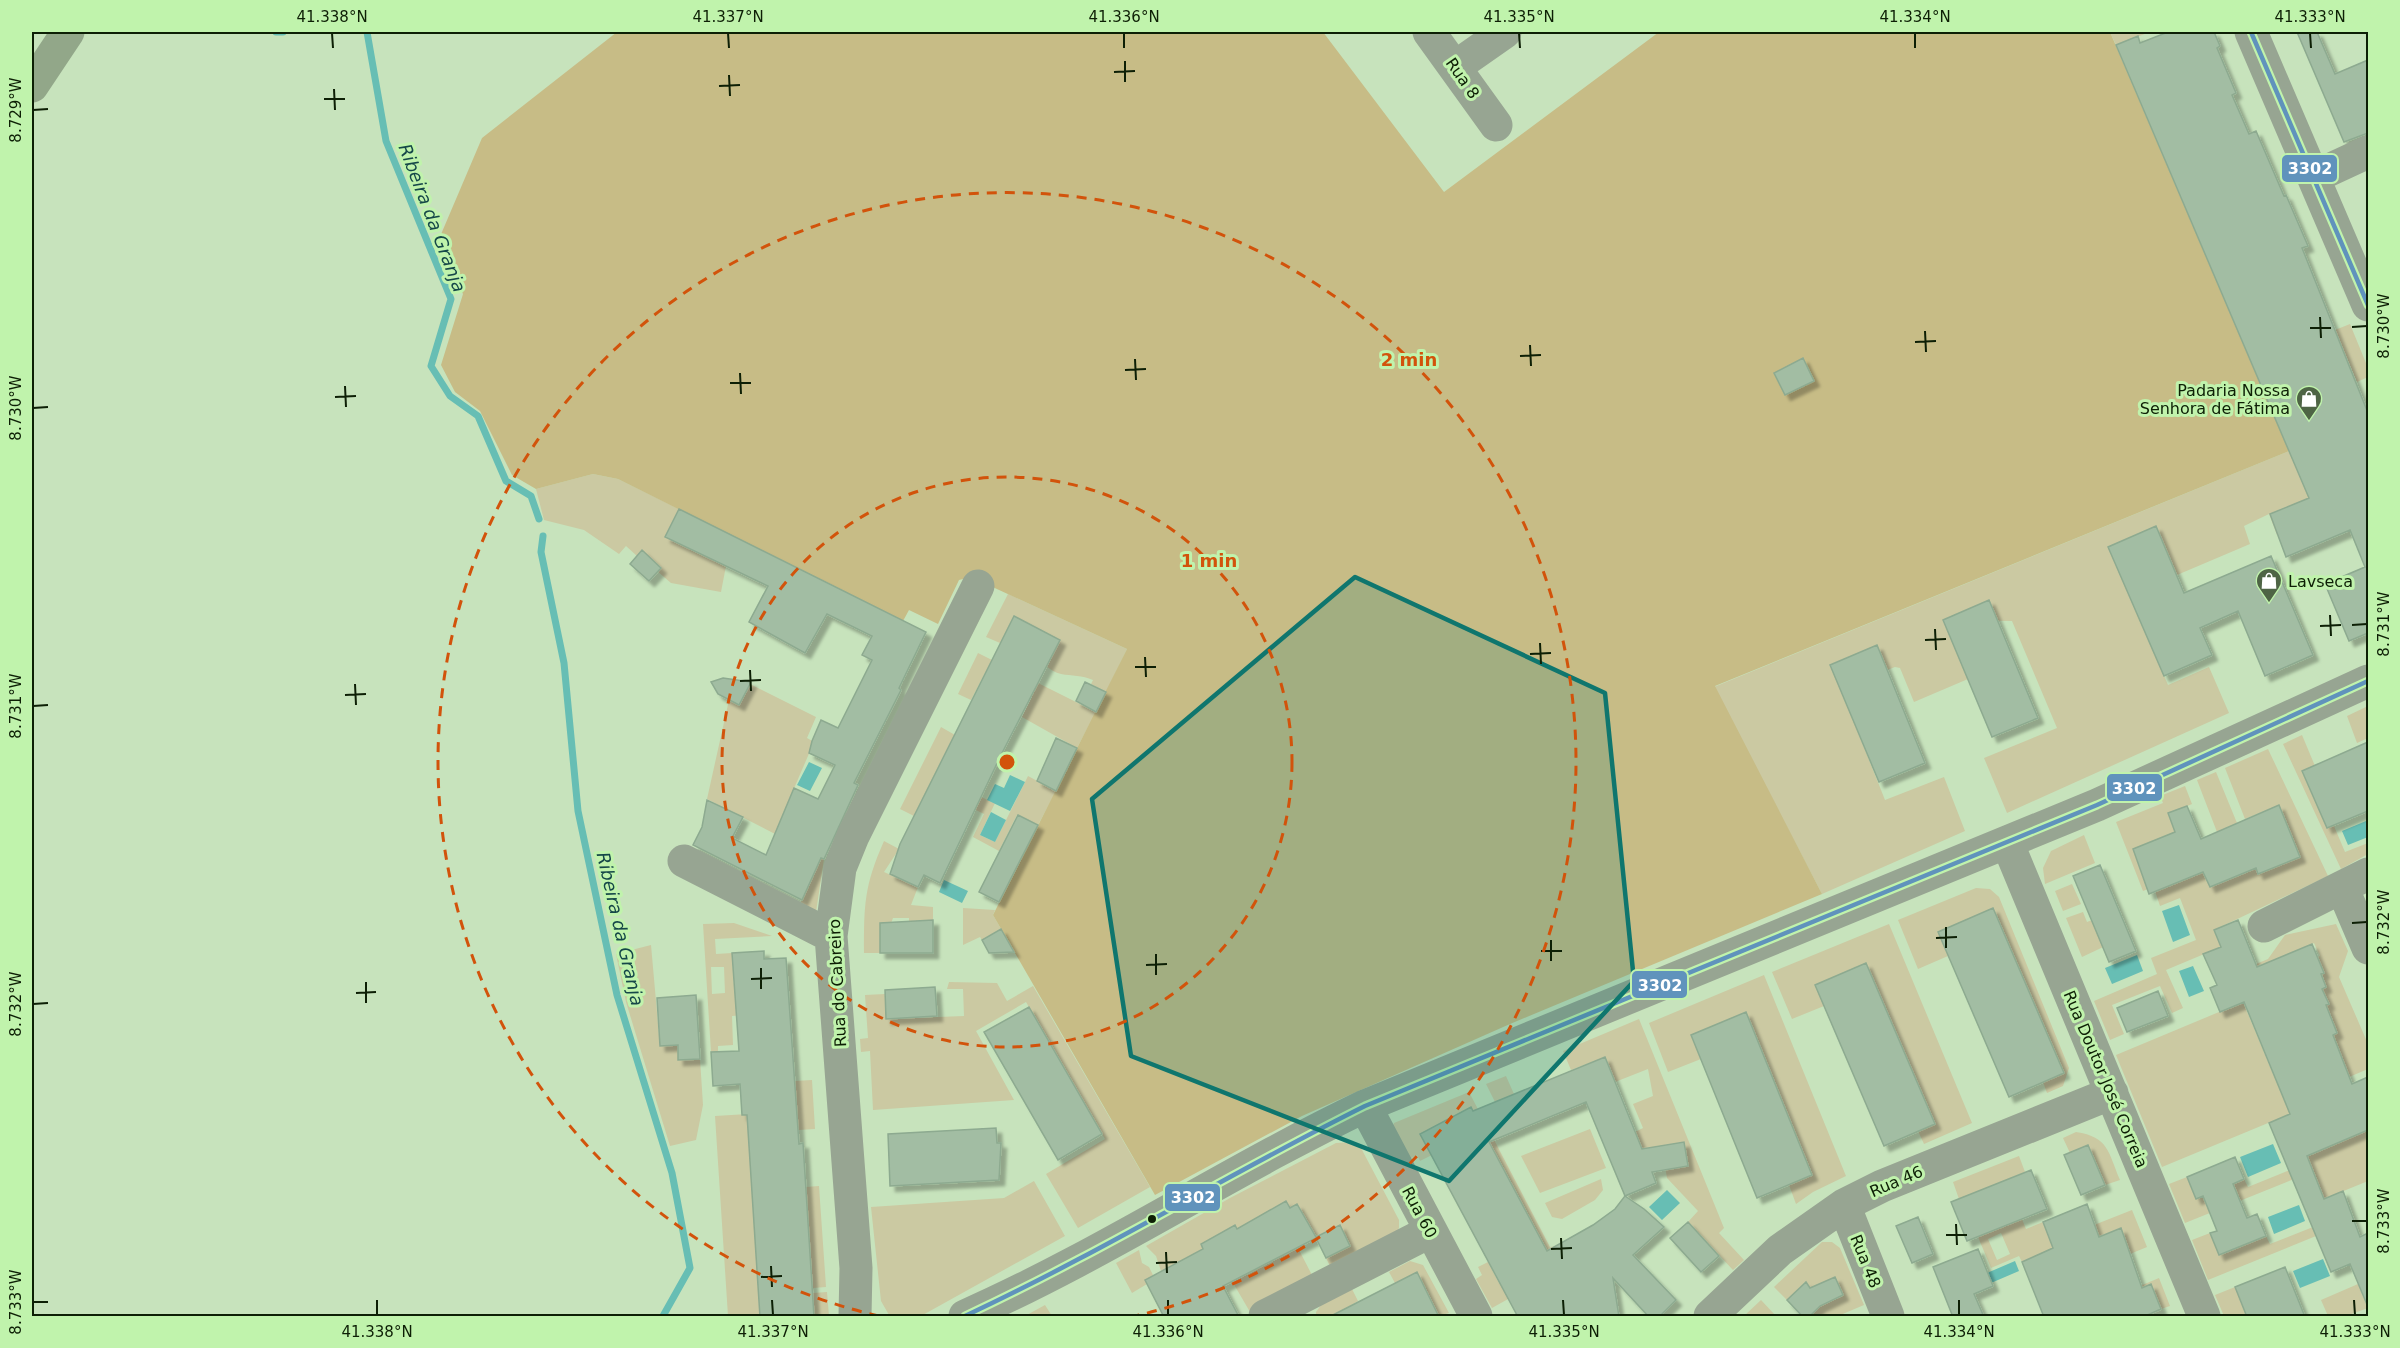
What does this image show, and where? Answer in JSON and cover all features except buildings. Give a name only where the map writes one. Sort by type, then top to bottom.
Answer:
[{"type":"main road","points":[[32,86],[68,32]]},
{"type":"street","name":"Rua 8","points":[[1429,32],[1496,125]]},
{"type":"street","points":[[1455,67],[1505,32]]},
{"type":"street","points":[[2251,32],[2368,258]]},
{"type":"street","points":[[2273,32],[2368,305]]},
{"type":"street","points":[[2322,173],[2368,152]]},
{"type":"street","name":"Rua do Cabreiro","points":[[856,1268],[831,936],[840,868],[853,836],[978,585]]},
{"type":"street","points":[[965,1317],[1023,1291],[1288,1143],[1365,1107],[2097,805],[2368,681]]},
{"type":"street","name":"Rua Doutor José Correia","points":[[2007,842],[2204,1317]]},
{"type":"street","points":[[684,861],[831,936]]},
{"type":"street","points":[[2264,926],[2355,880],[2368,948]]},
{"type":"street","name":"Rua 46","points":[[1710,1317],[1780,1250],[1844,1204],[1882,1186],[2112,1093]]},
{"type":"street","name":"Rua 60","points":[[1365,1107],[1476,1317]]},
{"type":"street","name":"Rua 48","points":[[1844,1204],[1888,1317]]},
{"type":"street","points":[[1286,1312],[1431,1232]]},
{"type":"street","points":[[855,1317],[856,1268]]},
{"type":"street","points":[[856,1268],[872,1317]]},
{"type":"street","points":[[990,1317],[1023,1291]]},
{"type":"highlighted area","points":[[1355,577],[1605,693],[1634,981],[1449,1181],[1131,1056],[1092,799]]},
{"type":"shaded area","points":[[617,32],[1323,32],[1444,192],[1659,32],[2110,32],[2289,451],[1715,686],[1822,894],[1510,1024],[1302,1116],[1155,1195],[993,915],[1127,649],[971,577],[959,580],[938,624],[909,610],[903,621],[618,479],[593,474],[536,489],[512,475],[480,411],[455,392],[441,365],[463,294],[439,239],[482,138]]},
{"type":"shaded area","points":[[2110,32],[2150,32],[2116,45]]},
{"type":"shaded area","points":[[2350,324],[2368,368],[2368,377],[2357,382],[2335,330]]},
{"type":"shaded area","points":[[2289,451],[2318,518],[2277,535],[2269,514],[2244,526],[2250,544],[2177,575],[2156,526],[2108,547],[2168,685],[2209,667],[2229,713],[2007,813],[1984,758],[2057,728],[2012,621],[1943,620],[1968,679],[1914,702],[1900,668],[1887,670],[1877,646],[1831,664],[1885,800],[1944,777],[1965,831],[1822,894],[1714,687]]},
{"type":"shaded area","points":[[593,474],[618,479],[679,509],[666,537],[726,566],[721,592],[671,583],[657,571],[661,567],[642,551],[637,556],[626,546],[619,554],[584,530],[544,520],[536,489]]},
{"type":"shaded area","points":[[1008,594],[1127,649],[1106,692],[1091,684],[1093,680],[1053,671],[1033,650],[1014,617],[1000,643],[986,637]]},
{"type":"shaded area","points":[[978,653],[1096,712],[1077,748],[1022,717],[1032,697],[985,673],[971,700],[958,694]]},
{"type":"shaded area","points":[[750,684],[816,717],[807,738],[814,742],[789,800],[808,808],[813,797],[846,813],[839,827],[817,817],[809,834],[781,819],[775,834],[707,799],[729,700],[739,705]]},
{"type":"shaded area","points":[[2368,706],[2368,738],[2357,743],[2347,716]]},
{"type":"shaded area","points":[[941,727],[955,735],[943,759],[989,782],[981,797],[995,803],[980,835],[995,842],[1028,776],[1056,791],[1038,825],[1017,815],[999,851],[973,837],[984,814],[929,787],[914,816],[900,809]]},
{"type":"shaded area","points":[[2302,735],[2315,766],[2302,772],[2327,828],[2334,826],[2345,852],[2368,843],[2368,854],[2341,869],[2283,744]]},
{"type":"shaded area","points":[[2268,749],[2328,876],[2214,930],[2221,947],[2166,970],[2183,1008],[2172,1013],[2160,986],[2112,1005],[2124,1034],[2110,1040],[2094,1001],[2157,974],[2151,958],[2196,940],[2180,898],[2160,906],[2155,891],[2160,838],[2133,849],[2148,889],[2143,891],[2116,822],[2163,803],[2160,796],[2185,786],[2192,804],[2168,814],[2179,841],[2191,844],[2210,887],[2248,872],[2217,832],[2197,780],[2216,772],[2258,874],[2300,857],[2279,805],[2245,819],[2225,768]]},
{"type":"shaded area","points":[[2084,835],[2095,863],[2045,884],[2043,868],[2051,851]]},
{"type":"shaded area","points":[[884,841],[899,849],[884,872],[918,887],[911,905],[933,907],[933,920],[909,923],[909,918],[893,918],[880,953],[864,953],[866,896],[872,871]]},
{"type":"shaded area","points":[[802,848],[824,859],[816,912],[800,904],[819,863]]},
{"type":"shaded area","points":[[2072,884],[2081,904],[2063,911],[2055,891]]},
{"type":"shaded area","points":[[1976,888],[1990,889],[1999,897],[2069,1068],[2063,1086],[2047,1093],[2043,1082],[2064,1073],[1993,909],[1938,932],[1948,956],[1918,969],[1898,920]]},
{"type":"shaded area","points":[[963,908],[995,910],[993,915],[1001,929],[982,940],[980,937],[963,945]]},
{"type":"shaded area","points":[[2083,912],[2087,922],[2105,915],[2116,941],[2082,957],[2066,918]]},
{"type":"shaded area","points":[[734,923],[772,936],[715,939],[716,954],[732,953],[734,985],[759,1014],[732,1016],[733,1045],[718,1046],[718,1052],[711,1052],[703,924]],"holes":[[[711,967],[724,967],[725,993],[712,994]]]},
{"type":"shaded area","points":[[1889,924],[1972,1123],[1924,1144],[1918,1131],[1935,1124],[1866,963],[1815,985],[1824,1006],[1792,1019],[1772,972]]},
{"type":"shaded area","points":[[2336,924],[2348,951],[2339,977],[2368,1044],[2368,1069],[2309,1094],[2328,1036],[2337,1033],[2332,1020],[2321,1007],[2329,1003],[2322,989],[2326,987],[2317,957],[2320,956],[2314,943],[2275,960],[2259,978],[2256,964],[2268,959],[2285,935]]},
{"type":"shaded area","points":[[651,945],[660,1046],[678,1045],[679,1060],[700,1059],[703,1105],[696,1140],[670,1146],[626,1002],[616,954]]},
{"type":"shaded area","points":[[1764,975],[1846,1176],[1813,1192],[1796,1204],[1789,1185],[1812,1175],[1746,1012],[1691,1035],[1701,1059],[1668,1072],[1649,1023]]},
{"type":"shaded area","points":[[949,982],[997,983],[1007,1001],[1033,986],[1150,1187],[1078,1228],[1046,1174],[1105,1139],[1026,1002],[976,1031],[1014,1100],[873,1110],[870,1051],[861,1052],[860,1039],[868,1038],[865,995],[885,994],[887,1019],[964,1016],[963,989],[947,989]]},
{"type":"shaded area","points":[[2243,1002],[2290,1114],[2162,1167],[2116,1055]]},
{"type":"shaded area","points":[[1639,1019],[1724,1228],[1719,1233],[1744,1260],[1733,1270],[1688,1222],[1698,1211],[1667,1178],[1662,1149],[1645,1156],[1635,1132],[1643,1128],[1633,1104],[1653,1096],[1648,1069],[1615,1082],[1605,1057],[1571,1070],[1563,1051]],"holes":[[[1683,1142],[1687,1165],[1665,1145]]]},
{"type":"shaded area","points":[[1506,1076],[1514,1094],[1495,1102],[1486,1084]]},
{"type":"shaded area","points":[[812,1080],[815,1129],[749,1133],[760,1316],[728,1316],[715,1116],[797,1111],[795,1081]]},
{"type":"shaded area","points":[[1469,1092],[1550,1247],[1556,1246],[1567,1266],[1492,1308],[1476,1279],[1482,1275],[1478,1267],[1488,1262],[1499,1283],[1549,1256],[1471,1107],[1421,1134],[1432,1155],[1420,1161],[1417,1155],[1403,1162],[1390,1134],[1394,1123]]},
{"type":"shaded area","points":[[2345,1111],[2355,1135],[2368,1130],[2368,1181],[2324,1199],[2307,1156],[2326,1148],[2316,1123]]},
{"type":"shaded area","points":[[1590,1129],[1606,1168],[1540,1193],[1521,1156]]},
{"type":"shaded area","points":[[2076,1132],[2095,1138],[2106,1147],[2120,1180],[2105,1185],[2088,1145],[2070,1153],[2063,1138]]},
{"type":"shaded area","points":[[1351,1142],[1361,1148],[1399,1220],[1399,1228],[1393,1237],[1331,1268],[1326,1258],[1350,1246],[1340,1225],[1315,1237],[1297,1204],[1290,1208],[1286,1201],[1263,1215],[1285,1255],[1298,1248],[1313,1277],[1250,1312],[1232,1281],[1257,1267],[1235,1225],[1201,1244],[1213,1267],[1174,1265],[1161,1271],[1156,1256],[1146,1246],[1230,1198],[1336,1143]]},
{"type":"shaded area","points":[[2019,1156],[2025,1172],[2006,1180],[2026,1229],[2043,1222],[2051,1242],[2132,1210],[2147,1247],[2130,1254],[2120,1228],[2076,1246],[2052,1274],[2043,1253],[2022,1262],[2019,1256],[1991,1268],[1978,1237],[1993,1231],[1977,1192],[1959,1199],[1953,1182]],"holes":[[[2001,1233],[2010,1254],[1997,1260],[1988,1239]]]},
{"type":"shaded area","points":[[2290,1170],[2294,1179],[2185,1223],[2169,1184],[2187,1177],[2196,1199],[2244,1179],[2248,1187]]},
{"type":"shaded area","points":[[1601,1179],[1603,1190],[1595,1200],[1562,1219],[1552,1217],[1545,1203]]},
{"type":"shaded area","points":[[1034,1181],[1065,1236],[921,1316],[889,1315],[881,1301],[871,1207],[1004,1198]]},
{"type":"shaded area","points":[[819,1186],[826,1287],[813,1288],[806,1187]]},
{"type":"shaded area","points":[[2313,1227],[2316,1236],[2208,1280],[2192,1240],[2210,1233],[2220,1255],[2266,1236],[2270,1244]]},
{"type":"shaded area","points":[[1822,1242],[1832,1242],[1840,1248],[1864,1305],[1838,1316],[1809,1316],[1820,1306],[1843,1296],[1835,1277],[1810,1288],[1805,1282],[1787,1300],[1774,1287]]},
{"type":"shaded area","points":[[1139,1250],[1142,1263],[1149,1267],[1153,1275],[1146,1280],[1147,1284],[1132,1293],[1116,1263]]},
{"type":"shaded area","points":[[1410,1261],[1423,1265],[1449,1313],[1439,1316],[1417,1272],[1395,1283],[1389,1272]]},
{"type":"shaded area","points":[[2159,1278],[2170,1306],[2161,1309],[2151,1285],[2129,1294],[2128,1291]]},
{"type":"shaded area","points":[[2358,1284],[2368,1308],[2346,1316],[2328,1316],[2321,1300]]},
{"type":"shaded area","points":[[2235,1287],[2278,1316],[2224,1316],[2215,1295]]},
{"type":"shaded area","points":[[1352,1289],[1358,1301],[1333,1316],[1316,1316],[1321,1305]]},
{"type":"shaded area","points":[[827,1292],[829,1316],[814,1316],[813,1293]]},
{"type":"shaded area","points":[[1761,1300],[1776,1316],[1744,1316]]},
{"type":"shaded area","points":[[1045,1305],[1052,1316],[1025,1316]]},
{"type":"water","points":[[809,762],[822,768],[810,791],[797,785]]},
{"type":"water","points":[[1010,775],[1025,782],[1010,811],[987,800],[995,784],[1004,788]]},
{"type":"water","points":[[991,812],[1006,820],[995,842],[980,835]]},
{"type":"water","points":[[2366,821],[2368,837],[2348,845],[2342,831]]},
{"type":"water","points":[[944,880],[968,891],[962,903],[939,892]]},
{"type":"water","points":[[2179,905],[2190,935],[2173,942],[2162,911]]},
{"type":"water","points":[[2137,955],[2143,971],[2112,984],[2105,968]]},
{"type":"water","points":[[2193,966],[2204,991],[2189,997],[2179,971]]},
{"type":"water","points":[[2273,1144],[2281,1163],[2248,1177],[2240,1157]]},
{"type":"water","points":[[1667,1190],[1680,1203],[1662,1220],[1649,1207]]},
{"type":"water","points":[[2299,1205],[2305,1221],[2274,1234],[2268,1217]]},
{"type":"water","points":[[2323,1259],[2330,1276],[2300,1288],[2293,1271]]},
{"type":"water","points":[[2015,1261],[2019,1271],[1991,1283],[1987,1273]]},
{"type":"waterway","points":[[276,32],[283,32]]},
{"type":"waterway","name":"Ribeira da Granja","points":[[367,32],[386,141],[451,299],[431,366],[450,396],[478,416],[506,481],[531,496],[539,519]]},
{"type":"waterway","name":"Ribeira da Granja","points":[[543,536],[541,552],[564,663],[578,811],[617,995],[672,1173],[690,1268],[663,1316]]},
{"type":"transit line","name":"3302","points":[[2251,32],[2368,305]]},
{"type":"transit line","name":"3302","points":[[965,1316],[1066,1266],[1365,1106],[2097,805],[2368,681]]},
{"type":"place","name":"Padaria Nossa Senhora de Fátima","points":[[2309,422]]},
{"type":"place","name":"Lavseca","points":[[2269,604]]}]
